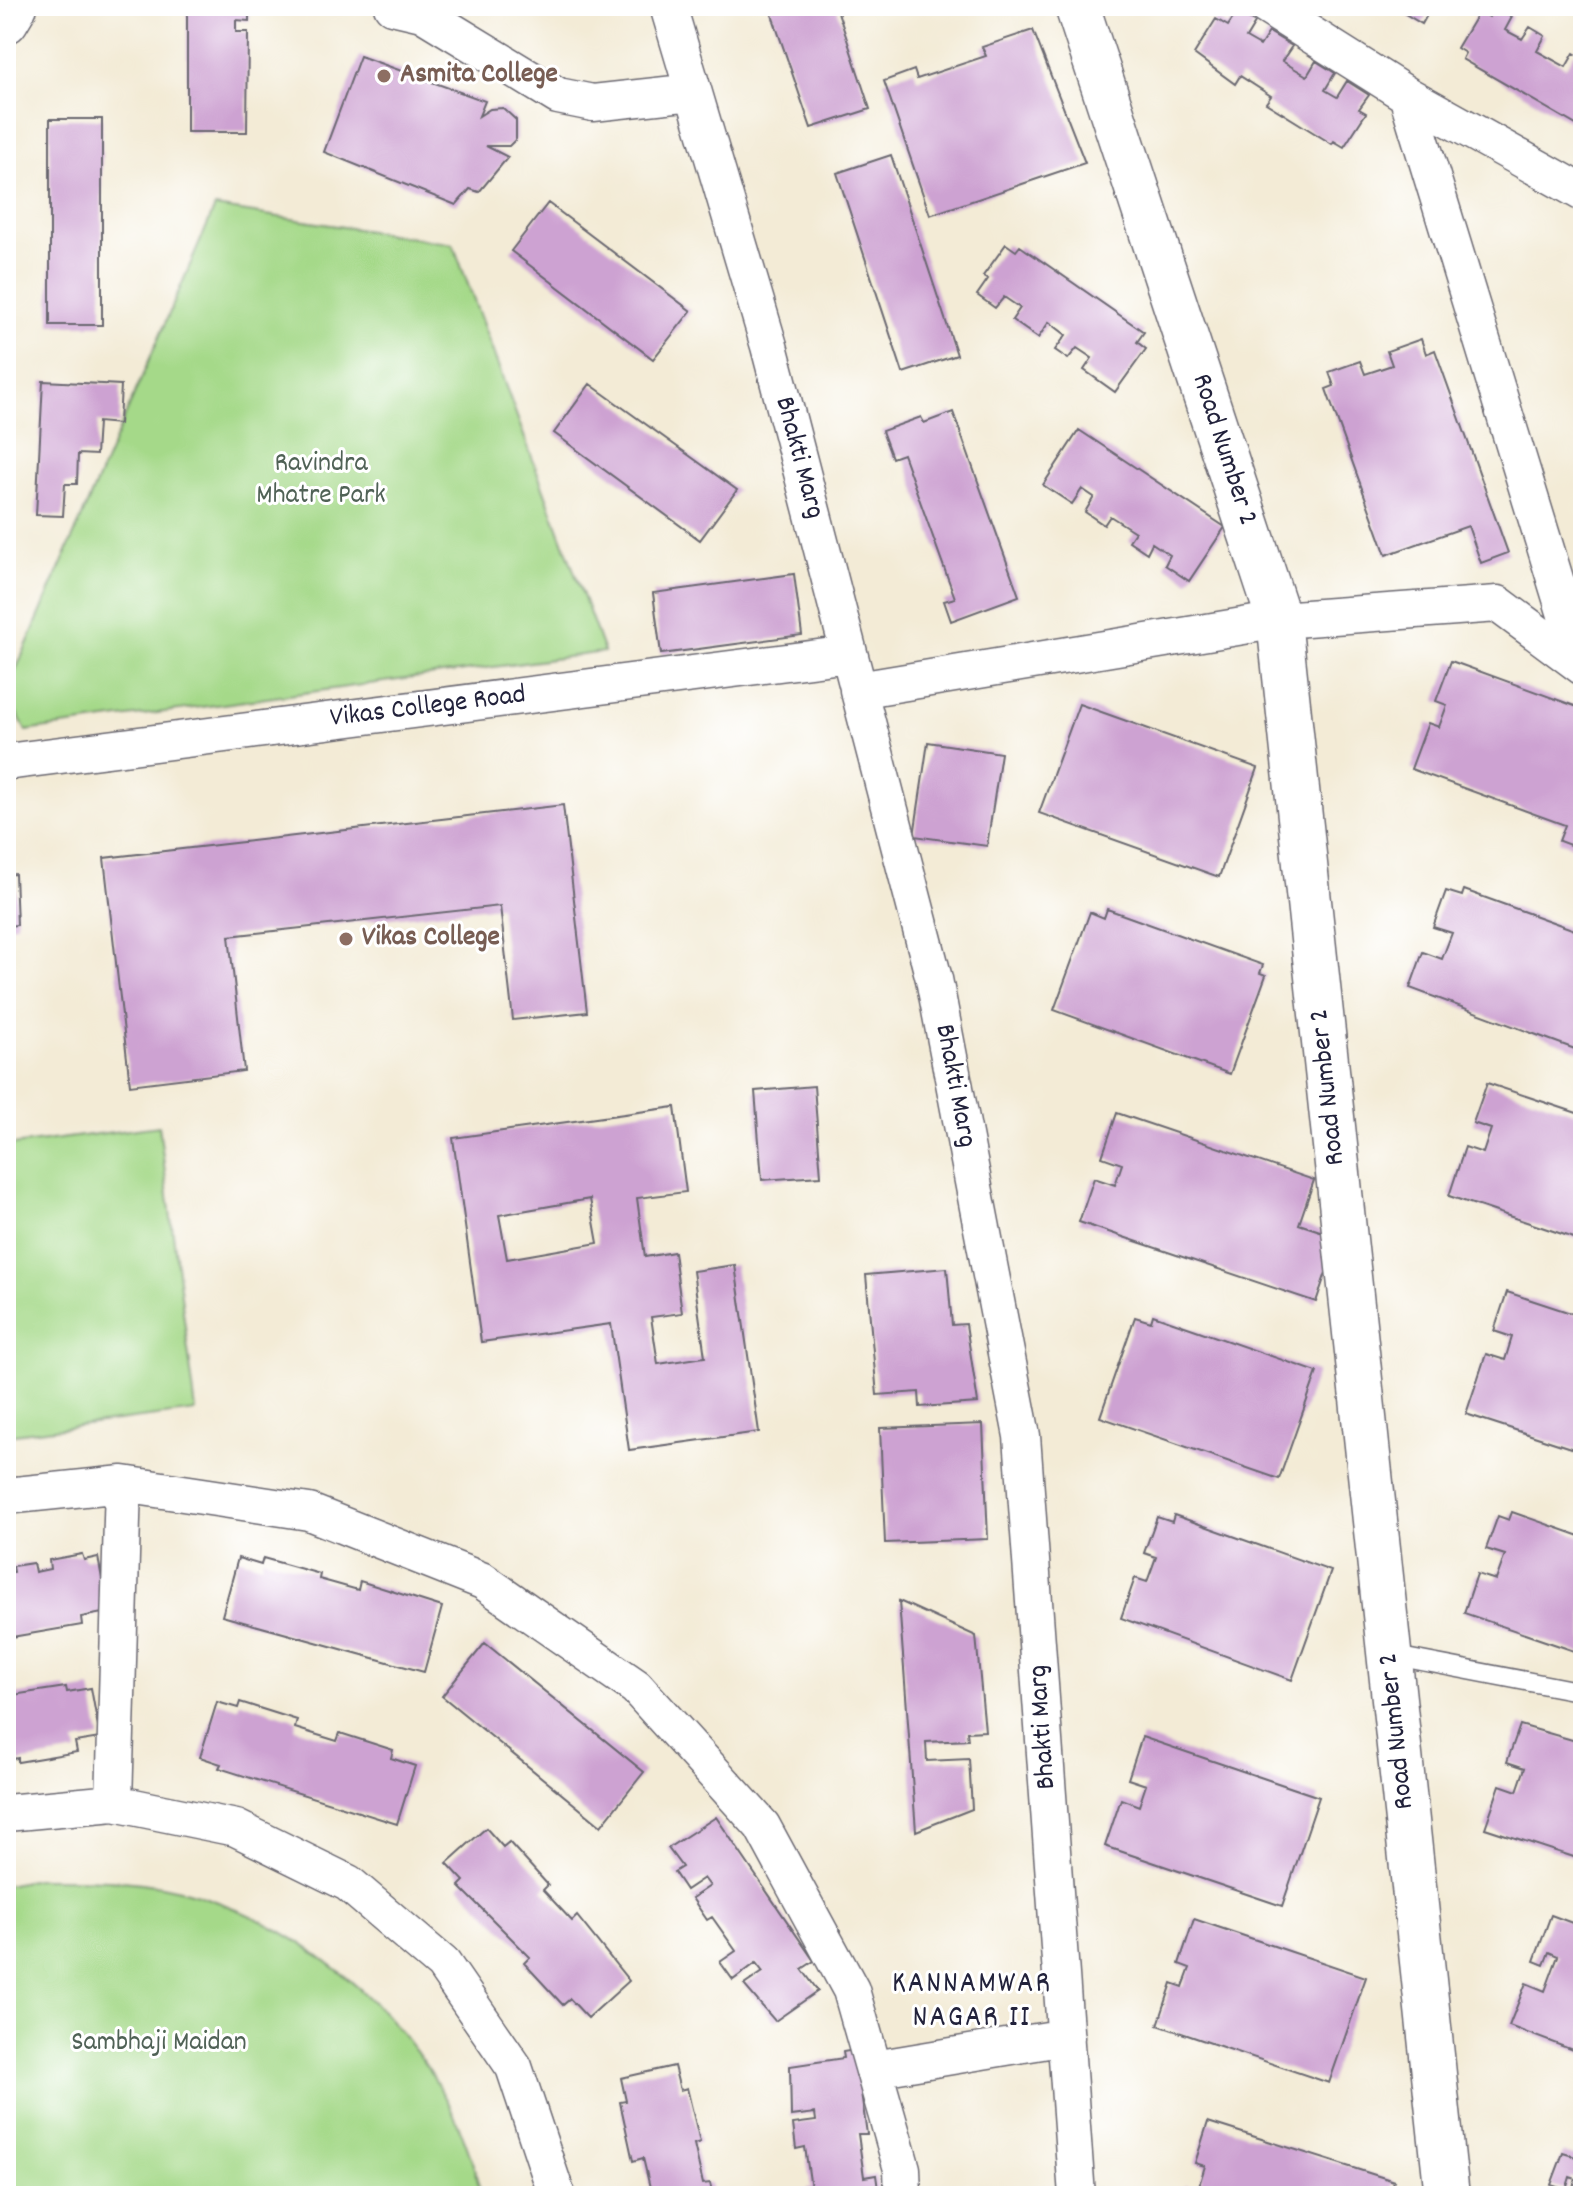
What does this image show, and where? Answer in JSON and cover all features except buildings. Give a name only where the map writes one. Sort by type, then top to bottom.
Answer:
[{"type":"street","points":[[6,21],[15,6]]},
{"type":"street","points":[[392,6],[422,13],[558,96],[593,103],[693,92]]},
{"type":"street","name":"Bhakti Marg","points":[[668,6],[769,346],[934,979],[1022,1436],[1077,2196]]},
{"type":"street","name":"Road Number 2","points":[[1077,6],[1279,620],[1447,2196]]},
{"type":"street","points":[[1266,6],[1407,95],[1583,193]]},
{"type":"street","points":[[1407,95],[1582,665]]},
{"type":"street","points":[[858,690],[1279,620],[1498,604],[1582,665]]},
{"type":"street","name":"Vikas College Road","points":[[6,762],[849,654]]},
{"type":"street","points":[[6,1496],[123,1484],[309,1512],[483,1581],[636,1687],[762,1826],[851,1990],[902,2169],[903,2196]]},
{"type":"street","points":[[114,1803],[123,1484]]},
{"type":"street","points":[[6,1813],[114,1803],[236,1828],[348,1883],[443,1964],[514,2067],[557,2196]]},
{"type":"street","points":[[874,2069],[1066,2037]]},
{"type":"lane","points":[[1390,1655],[1583,1692]]},
{"type":"green space","name":"Ravindra Mhatre Park","points":[[215,207],[453,244],[604,652],[26,731],[6,693]]},
{"type":"green space","points":[[159,1126],[196,1411],[6,1435],[6,1146]]},
{"type":"green space","name":"Sambhaji Maidan","points":[[36,1879],[118,1881],[178,1889],[248,1914],[296,1940],[340,1972],[380,2008],[415,2050],[444,2095],[466,2144],[481,2196],[6,2196],[6,1885]]},
{"type":"place","name":"Asmita College","points":[[384,76]]},
{"type":"place","name":"Vikas College","points":[[346,939]]},
{"type":"district","name":"KANNAMWAR NAGAR II","points":[[972,2002]]}]
